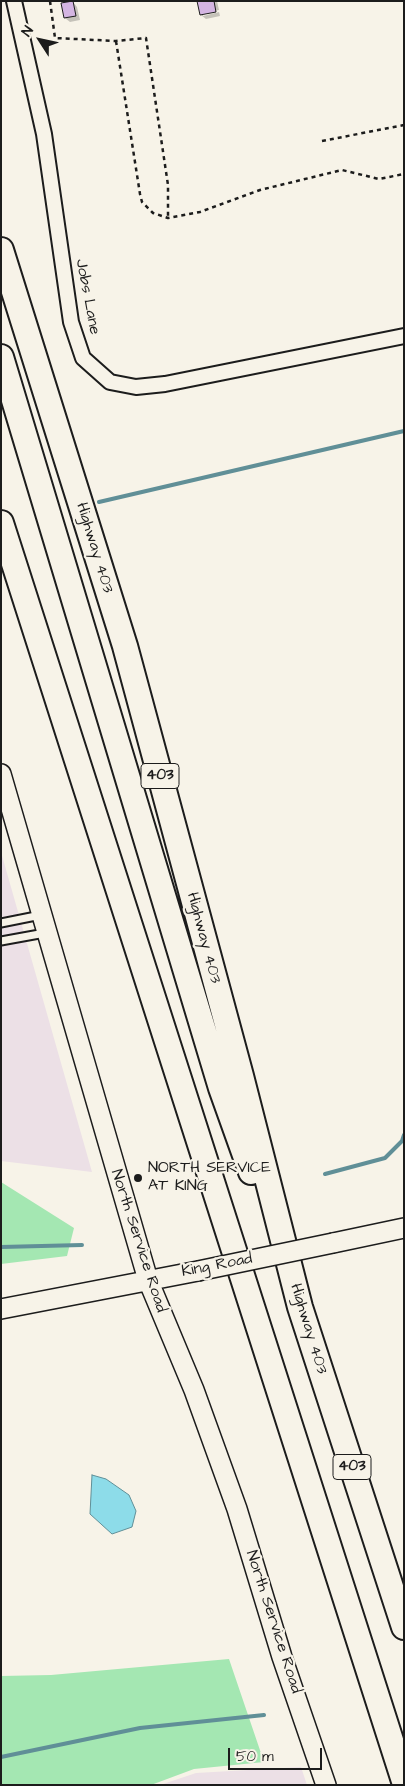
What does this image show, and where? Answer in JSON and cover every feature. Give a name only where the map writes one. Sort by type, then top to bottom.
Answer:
[{"type":"highway","name":"Highway 403","points":[[1,250],[125,646],[238,1066],[300,1307],[404,1627]]},
{"type":"highway","points":[[1,357],[221,1088],[300,1307]]},
{"type":"highway","points":[[1,523],[404,1781]]},
{"type":"street","name":"Jobs Lane","points":[[14,1],[44,134],[71,322],[83,358],[110,382],[136,387],[165,384],[404,336]]},
{"type":"street","name":"North Service Road","points":[[1,774],[46,924],[92,1094],[148,1280],[194,1390],[237,1509],[282,1657],[326,1785]]},
{"type":"street","name":"King Road","points":[[1,1309],[404,1228]]},
{"type":"lane","points":[[1,923],[46,924]]},
{"type":"lane","points":[[1,941],[46,924]]},
{"type":"path","points":[[50,1],[55,38],[116,41],[146,38],[168,185],[168,218]]},
{"type":"path","points":[[116,41],[142,202],[152,213],[168,218],[200,212],[260,190],[342,170],[379,180],[404,174]]},
{"type":"path","points":[[322,141],[404,125]]},
{"type":"shaded area","points":[[1,852],[92,1172],[1,1161]]},
{"type":"shaded area","points":[[301,1767],[307,1785],[160,1785],[196,1773]]},
{"type":"green space","points":[[1,1182],[74,1228],[67,1256],[1,1264]]},
{"type":"green space","points":[[229,1659],[264,1762],[194,1769],[151,1785],[1,1785],[1,1676],[51,1675]]},
{"type":"water","points":[[92,1475],[106,1479],[129,1495],[136,1511],[132,1527],[112,1534],[90,1514]]},
{"type":"building","points":[[73,1],[76,16],[64,18],[61,3]]},
{"type":"building","points":[[197,1],[214,1],[216,12],[200,15]]},
{"type":"waterway","points":[[99,502],[404,431]]},
{"type":"waterway","points":[[325,1174],[385,1158],[402,1141],[404,1135]]},
{"type":"waterway","points":[[1,1247],[82,1245]]},
{"type":"waterway","points":[[1,1757],[140,1728],[264,1715]]},
{"type":"place","name":"NORTH SERVICE AT KING","points":[[138,1178]]}]
